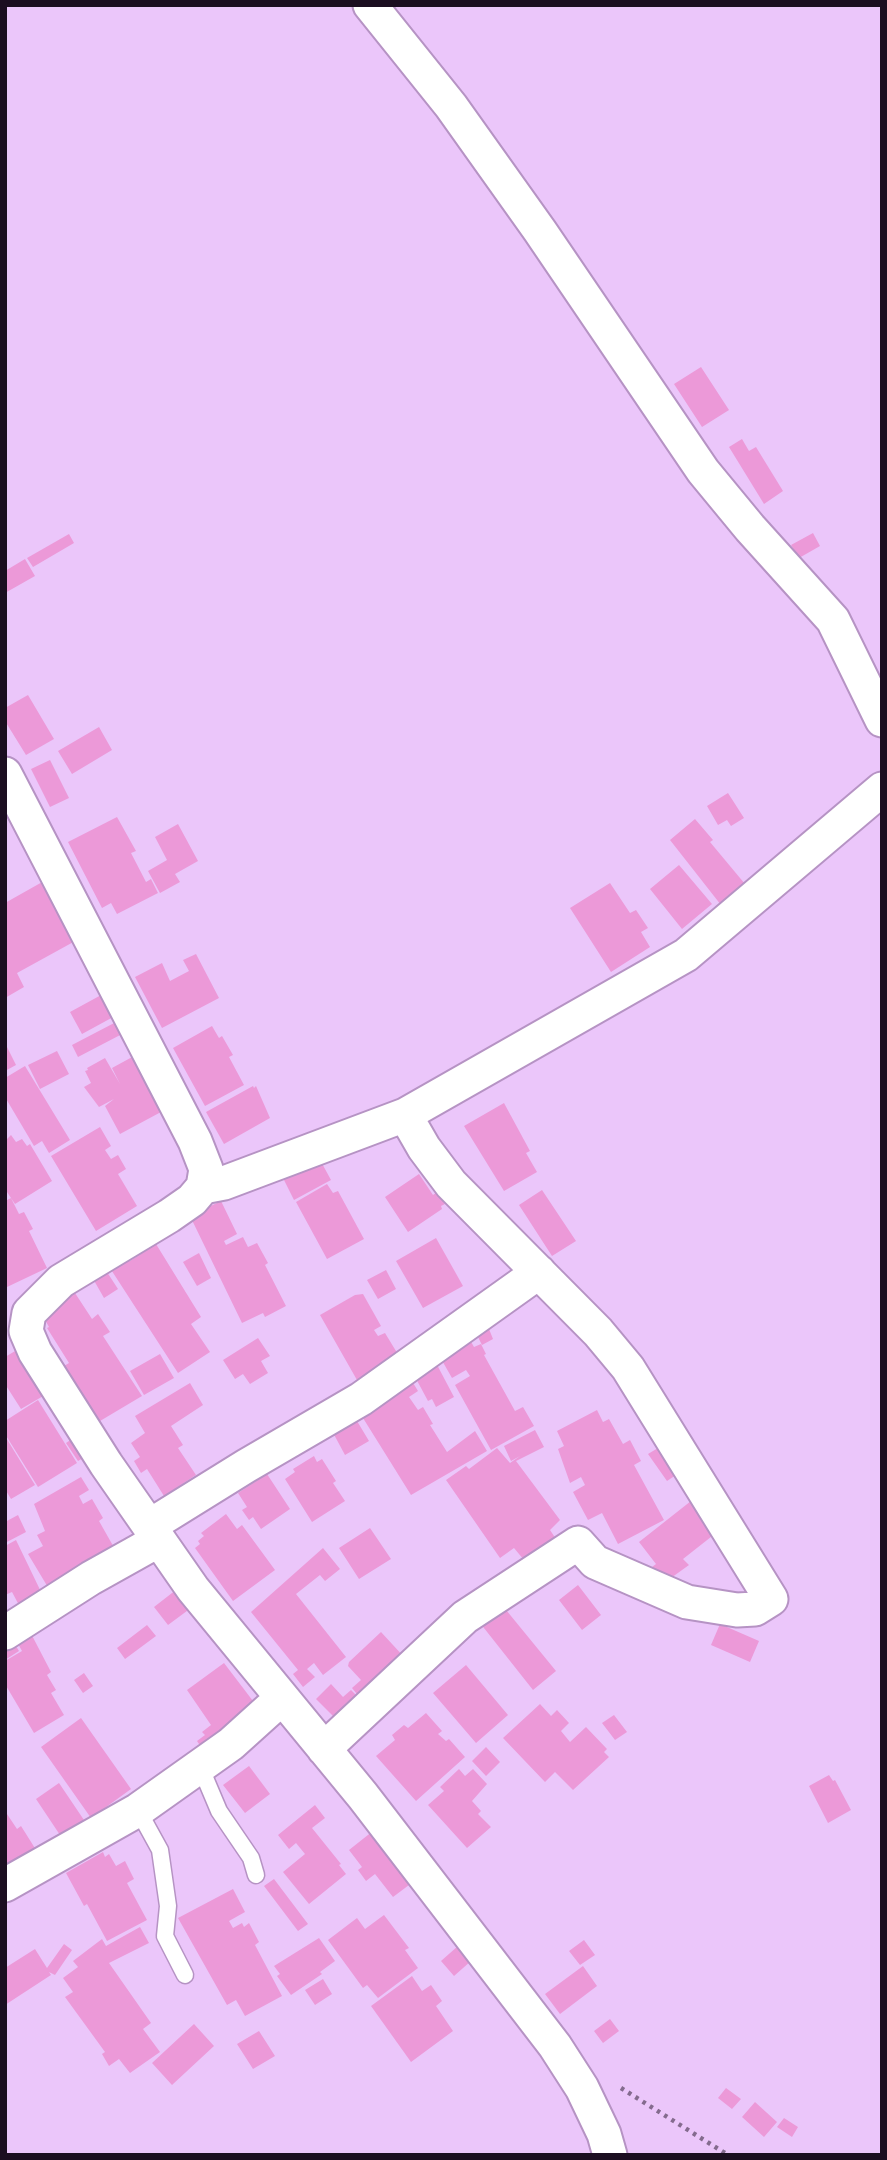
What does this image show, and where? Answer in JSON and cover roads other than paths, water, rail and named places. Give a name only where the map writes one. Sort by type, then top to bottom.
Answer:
[{"type":"street","points":[[370,5],[452,106],[703,471],[833,620],[882,720]]},
{"type":"street","points":[[5,774],[195,1141],[206,1169],[203,1187],[192,1200],[61,1280],[29,1313],[26,1331],[35,1352],[106,1464],[193,1588],[363,1796],[555,2046],[582,2088],[604,2134],[610,2155]]},
{"type":"street","points":[[203,1187],[224,1183],[405,1115],[686,955],[882,789]]},
{"type":"street","points":[[324,1749],[465,1617],[578,1543],[595,1562],[687,1602],[737,1610],[755,1609],[771,1599],[628,1368],[598,1332],[451,1184],[424,1149],[405,1115]]},
{"type":"street","points":[[5,1633],[91,1578],[246,1466],[361,1399],[539,1272]]},
{"type":"street","points":[[5,1885],[138,1810],[231,1744],[282,1698]]},
{"type":"lane","points":[[200,1766],[219,1811],[251,1858],[256,1875]]},
{"type":"lane","points":[[138,1810],[160,1850],[168,1906],[164,1936],[185,1975]]}]
